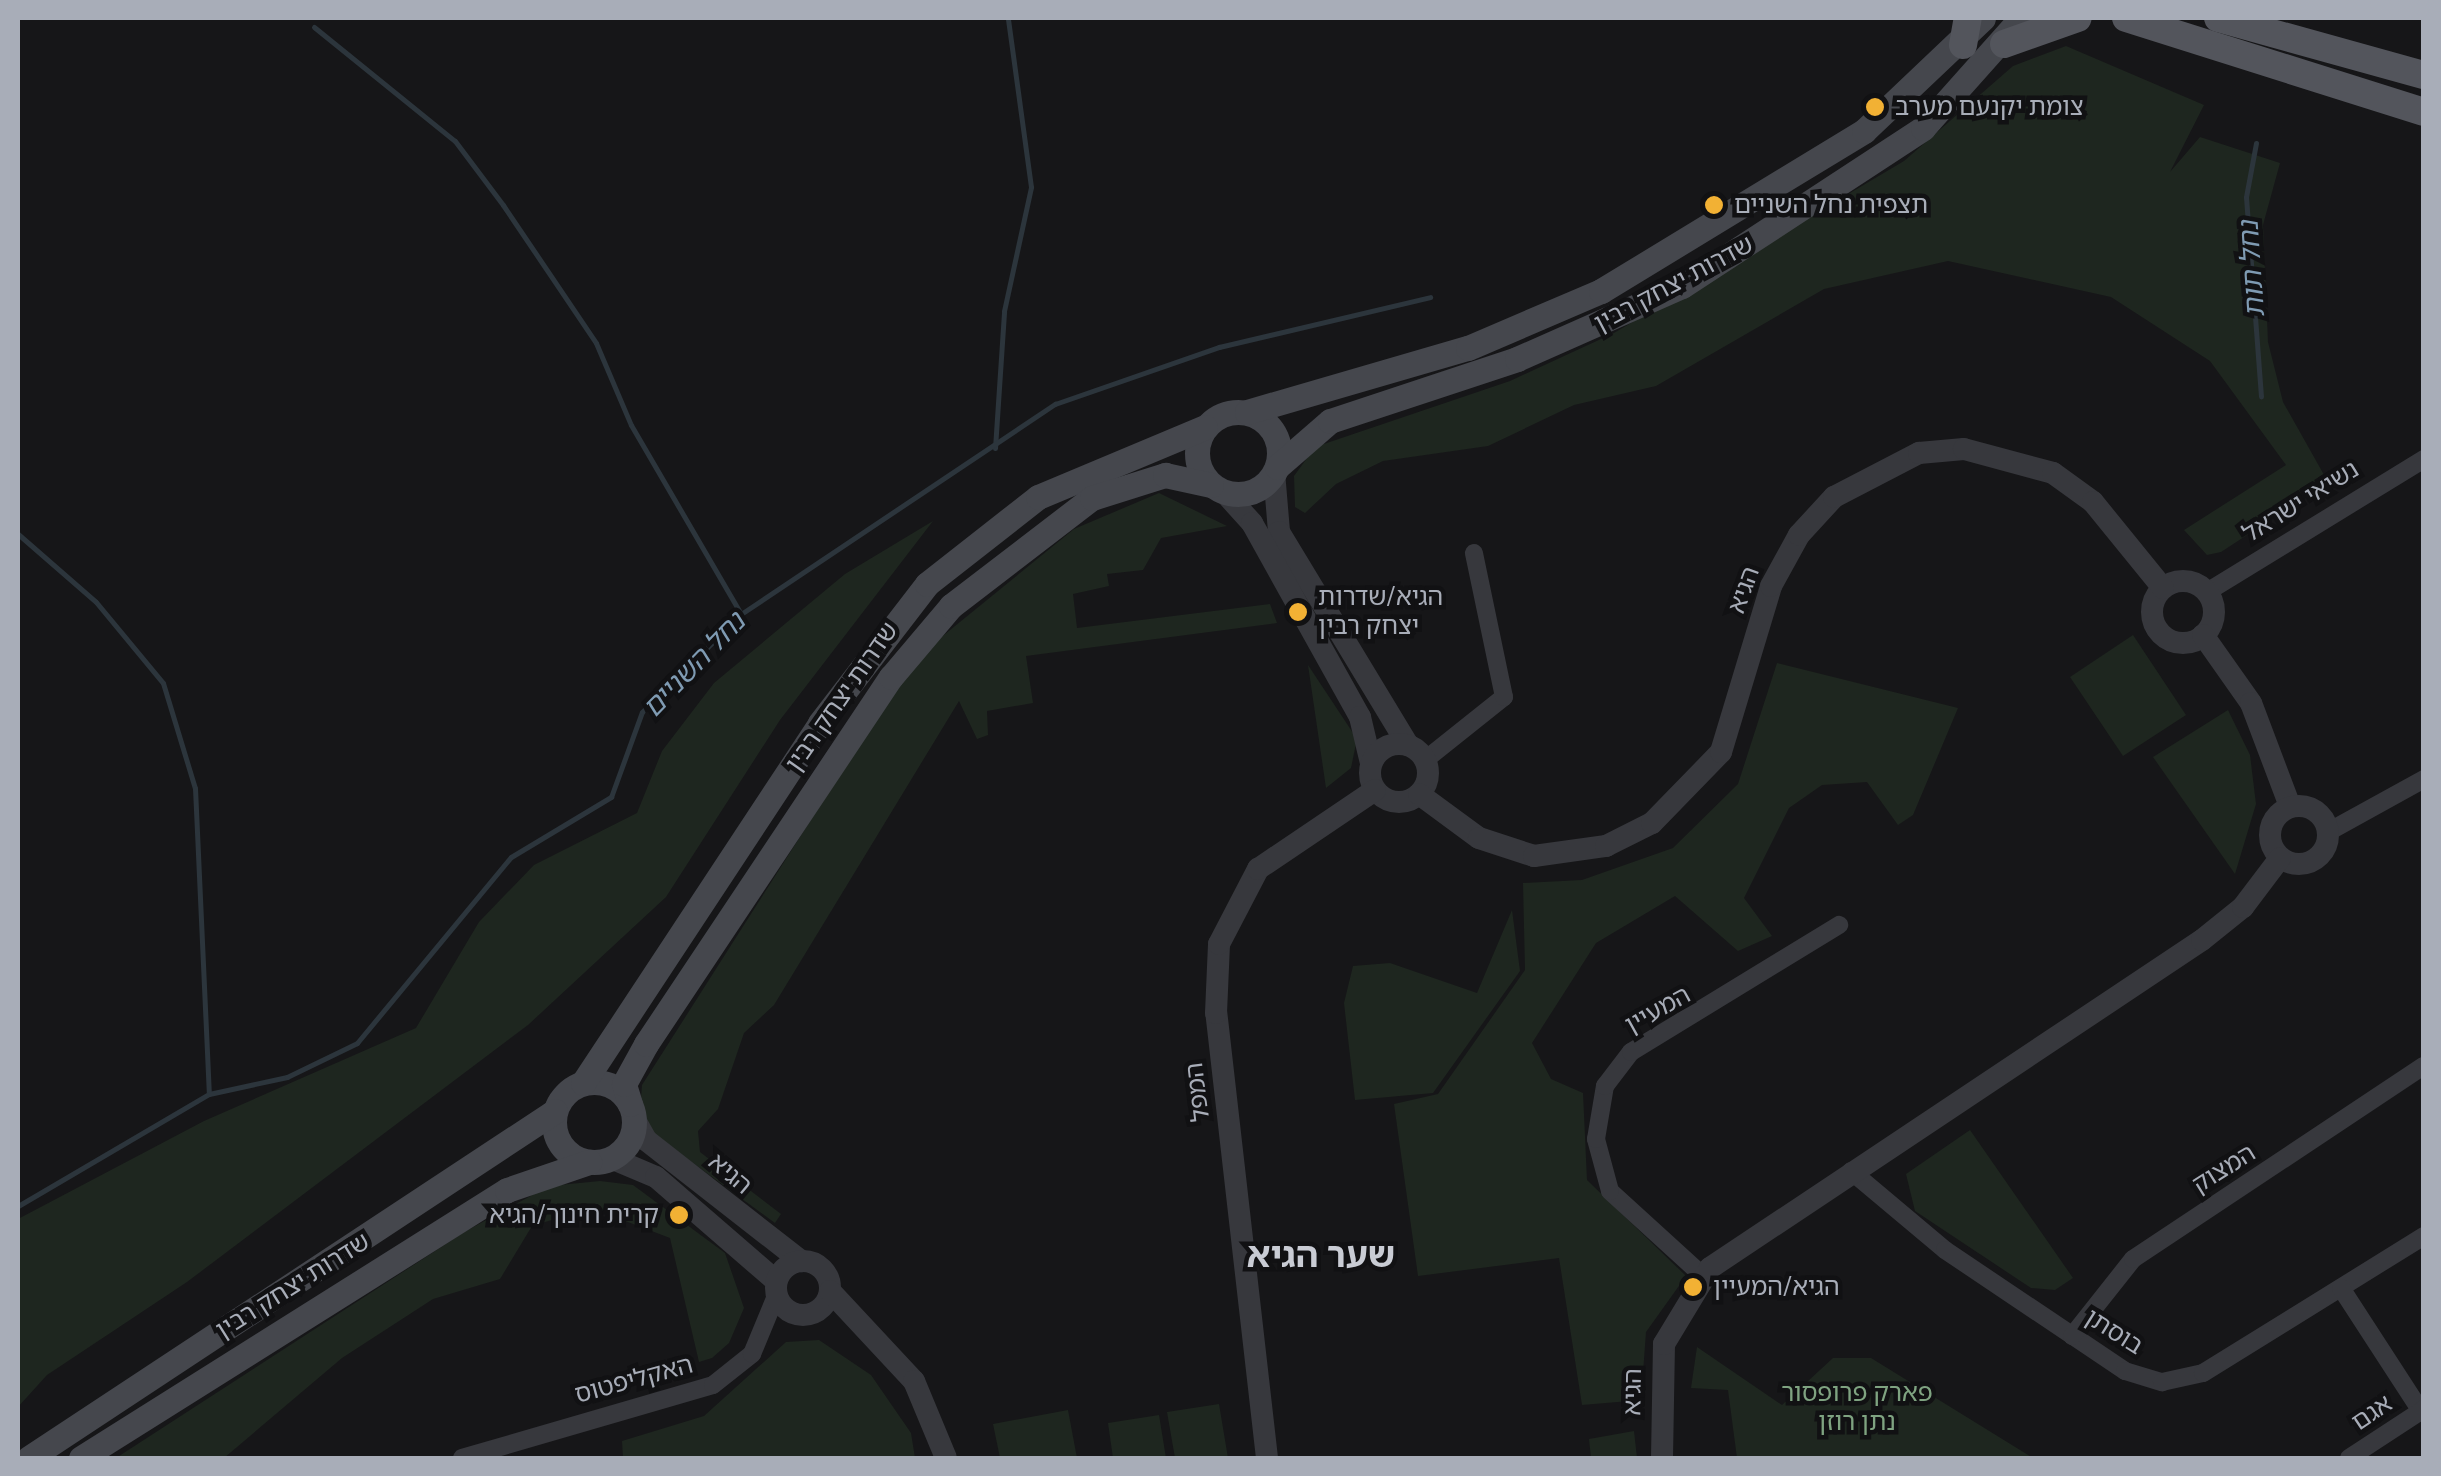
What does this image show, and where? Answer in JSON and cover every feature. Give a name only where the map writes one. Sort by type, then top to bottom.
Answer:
[{"type":"main road","name":"שדרות יצחק רבין","points":[[1248,412],[1468,348],[1602,290],[1842,146],[1982,18]]},
{"type":"main road","name":"שדרות יצחק רבין","points":[[1275,470],[1330,421],[1532,354],[1682,286],[1873,166],[1960,96],[2021,18]]},
{"type":"main road","points":[[2004,44],[2078,18]]},
{"type":"main road","points":[[2121,18],[2424,112]]},
{"type":"main road","points":[[2218,18],[2424,75]]},
{"type":"main road","points":[[1248,412],[1271,428],[1275,470],[1258,489],[1217,488],[1197,460],[1206,427],[1248,412]]},
{"type":"main road","name":"שדרות יצחק רבין","points":[[583,1084],[820,723],[927,584],[1038,498],[1206,427]]},
{"type":"main road","name":"שדרות יצחק רבין","points":[[632,1110],[624,1084],[646,1044],[891,676],[950,606],[1092,498],[1164,475],[1217,488]]},
{"type":"main road","points":[[583,1084],[611,1086],[632,1110],[628,1144],[600,1160],[556,1138],[555,1111],[583,1084]]},
{"type":"main road","name":"שדרות יצחק רבין","points":[[30,1458],[555,1111]]},
{"type":"main road","name":"שדרות יצחק רבין","points":[[81,1458],[507,1190],[600,1160]]},
{"type":"street","name":"הגיא","points":[[1419,794],[1480,838],[1534,856],[1606,846],[1671,810],[1729,736],[1771,586],[1799,535],[1834,496],[1918,453],[1984,452],[2054,473],[2104,514],[2163,588]]},
{"type":"street","name":"נשיאי ישראל","points":[[2207,592],[2424,459]]},
{"type":"street","points":[[1217,488],[1254,528],[1360,717],[1375,790],[1398,802],[1419,794],[1417,752],[1280,532],[1275,470]]},
{"type":"street","points":[[1371,763],[1386,747],[1417,752],[1504,698],[1474,553]]},
{"type":"street","points":[[2181,581],[2207,592],[2213,619],[2203,635],[2183,642],[2163,635],[2153,606],[2163,588],[2181,581]]},
{"type":"street","points":[[2203,635],[2256,713],[2290,806]]},
{"type":"street","points":[[2290,806],[2269,834],[2280,858],[2308,863],[2328,832],[2424,779]]},
{"type":"street","name":"המפל","points":[[1267,1458],[1216,1013],[1219,944],[1258,870],[1375,790]]},
{"type":"street","points":[[2290,806],[2315,810],[2328,832]]},
{"type":"street","name":"הגיא","points":[[1662,1458],[1662,1351],[1702,1276],[1851,1171],[2202,940],[2243,907],[2280,858]]},
{"type":"street","name":"המעיין","points":[[1702,1276],[1610,1191],[1596,1139],[1604,1086],[1631,1052],[1840,925]]},
{"type":"street","name":"המצוק","points":[[2072,1336],[2133,1258],[2424,1066]]},
{"type":"street","name":"הגיא","points":[[632,1110],[646,1140],[801,1261]]},
{"type":"street","name":"הגיא","points":[[600,1160],[656,1177],[776,1289]]},
{"type":"street","name":"בוסתן","points":[[1851,1171],[1904,1222],[2134,1375],[2182,1380],[2424,1236]]},
{"type":"street","points":[[880,1344],[812,1314],[787,1311],[776,1289],[801,1261],[826,1274],[830,1291],[880,1344],[933,1410],[946,1458]]},
{"type":"street","points":[[2342,1288],[2422,1410]]},
{"type":"street","name":"האקליפטוס","points":[[462,1458],[713,1385],[752,1354],[776,1289]]},
{"type":"street","points":[[812,1314],[830,1291]]},
{"type":"street","name":"אגם","points":[[2349,1458],[2422,1410]]},
{"type":"green space","points":[[2066,46],[2204,105],[2170,172],[2200,137],[2280,163],[2263,225],[2268,342],[2283,402],[2328,482],[2221,552],[2207,555],[2184,530],[2286,465],[2210,361],[2111,297],[1948,261],[1824,289],[1656,386],[1574,405],[1488,446],[1383,461],[1336,484],[1305,513],[1295,507],[1294,476],[1315,447],[1510,381],[1614,333],[1904,161],[2013,66]]},
{"type":"green space","points":[[1159,493],[1227,526],[1161,538],[1143,570],[1107,574],[1109,586],[1073,594],[1077,628],[1270,604],[1277,623],[1026,656],[1033,703],[987,711],[988,735],[977,739],[959,701],[774,1005],[744,1033],[718,1109],[698,1131],[700,1152],[781,1214],[775,1223],[652,1133],[640,1111],[642,1085],[912,661],[1074,529]]},
{"type":"green space","points":[[933,521],[780,720],[666,897],[528,1025],[187,1282],[47,1375],[18,1407],[18,1219],[204,1121],[416,1028],[479,922],[534,865],[637,813],[662,751],[714,683],[845,574]]},
{"type":"green space","points":[[2133,635],[2186,715],[2123,756],[2070,677]]},
{"type":"green space","points":[[1777,663],[1958,708],[1913,815],[1898,825],[1867,782],[1822,785],[1789,808],[1744,898],[1772,936],[1738,951],[1675,896],[1596,943],[1532,1043],[1551,1079],[1583,1093],[1587,1180],[1686,1276],[1646,1332],[1641,1400],[1582,1405],[1559,1258],[1418,1276],[1394,1104],[1438,1094],[1525,970],[1523,883],[1582,880],[1673,848],[1738,784]]},
{"type":"green space","points":[[1308,665],[1357,739],[1351,768],[1326,788]]},
{"type":"green space","points":[[2228,710],[2250,755],[2256,804],[2235,874],[2153,757]]},
{"type":"green space","points":[[1512,910],[1520,971],[1433,1093],[1355,1100],[1344,1003],[1353,966],[1390,963],[1477,993]]},
{"type":"green space","points":[[1970,1130],[2073,1278],[2055,1290],[2031,1288],[1915,1211],[1906,1174]]},
{"type":"green space","points":[[600,1181],[633,1185],[725,1253],[744,1308],[729,1343],[712,1358],[699,1362],[670,1238],[591,1208],[532,1226],[500,1279],[433,1299],[342,1358],[224,1458],[116,1458],[466,1231],[549,1186]]},
{"type":"green space","points":[[819,1340],[871,1375],[911,1433],[915,1458],[623,1458],[622,1441],[704,1416],[786,1342]]},
{"type":"green space","name":"פארק פרופסור נתן רוזן","points":[[1697,1347],[1782,1405],[1833,1358],[1871,1358],[2033,1458],[1737,1458],[1728,1390],[1691,1388]]},
{"type":"green space","points":[[1219,1404],[1228,1458],[1175,1458],[1167,1412]]},
{"type":"green space","points":[[1068,1410],[1077,1458],[1000,1458],[993,1424]]},
{"type":"green space","points":[[1159,1415],[1166,1458],[1113,1458],[1108,1423]]},
{"type":"green space","points":[[1634,1431],[1637,1458],[1591,1458],[1589,1439]]},
{"type":"waterway","points":[[995,448],[1004,311],[1031,187],[1008,18]]},
{"type":"waterway","points":[[314,27],[455,141],[503,205],[596,343],[631,425],[741,614]]},
{"type":"waterway","name":"נחל תות","points":[[2256,143],[2246,197],[2261,396]]},
{"type":"waterway","name":"נחל השניים","points":[[18,1206],[209,1094],[287,1077],[357,1043],[511,857],[611,797],[642,712],[741,614],[1055,404],[1219,347],[1430,297]]},
{"type":"waterway","points":[[18,534],[96,602],[163,683],[195,788],[209,1094]]},
{"type":"place","name":"צומת יקנעם מערב","points":[[1875,107]]},
{"type":"place","name":"תצפית נחל השניים","points":[[1714,205]]},
{"type":"place","name":"הגיא/שדרות יצחק רבין","points":[[1298,612]]},
{"type":"place","name":"קרית חינוך/הגיא","points":[[679,1215]]},
{"type":"place","name":"הגיא/המעיין","points":[[1693,1287]]},
{"type":"district","name":"שער הגיא","points":[[1321,1256]]}]
